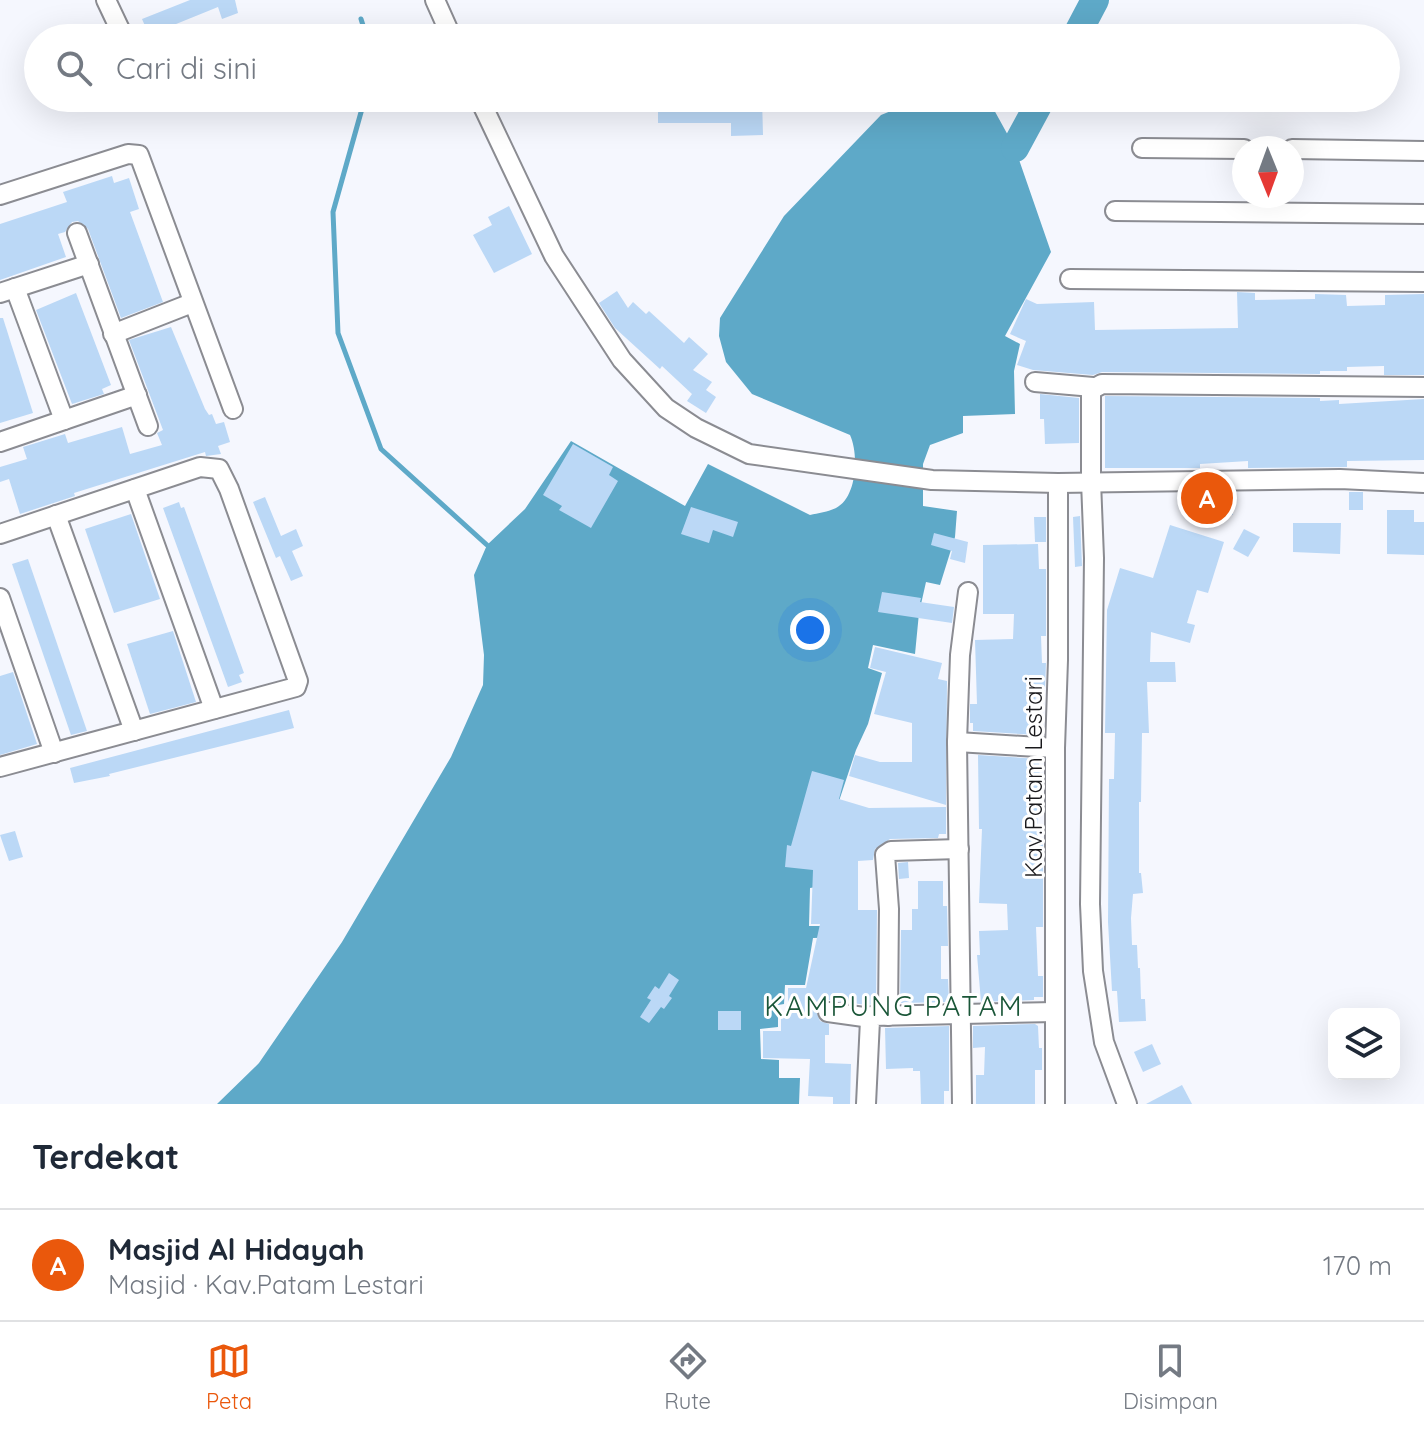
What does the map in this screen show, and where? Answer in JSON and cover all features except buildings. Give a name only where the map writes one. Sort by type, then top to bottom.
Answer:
[{"type":"street","points":[[106,0],[117,24]]},
{"type":"street","points":[[435,0],[446,24]]},
{"type":"street","points":[[486,112],[554,256],[622,360],[666,408],[724,443],[749,454],[932,480],[1058,483],[1340,479],[1424,483]]},
{"type":"street","points":[[1142,148],[1232,149]]},
{"type":"street","points":[[1304,149],[1424,151]]},
{"type":"street","points":[[0,195],[128,154],[139,155],[233,409]]},
{"type":"street","points":[[1115,211],[1424,214]]},
{"type":"street","points":[[77,233],[148,426]]},
{"type":"street","points":[[64,420],[8,291],[89,264]]},
{"type":"street","points":[[1070,279],[1424,282]]},
{"type":"street","points":[[112,330],[191,300]]},
{"type":"street","points":[[1035,382],[1093,387],[1102,384],[1424,387]]},
{"type":"street","points":[[1093,387],[1090,394],[1094,558],[1090,904],[1093,971],[1104,1042],[1127,1104]]},
{"type":"street","points":[[0,442],[137,395]]},
{"type":"street","points":[[0,534],[200,467],[219,469],[295,666],[298,681],[296,687],[0,767]]},
{"type":"street","name":"Kav.Patam Lestari","points":[[1055,1104],[1058,483]]},
{"type":"street","points":[[135,489],[214,709]]},
{"type":"street","points":[[56,515],[134,731]]},
{"type":"street","points":[[962,1104],[957,742],[960,655],[968,592]]},
{"type":"street","points":[[0,598],[54,753]]},
{"type":"street","points":[[957,742],[1055,748]]},
{"type":"street","points":[[866,1104],[880,1017],[889,909],[885,855],[891,851],[959,849]]},
{"type":"street","points":[[828,1012],[880,1017],[1055,1012]]},
{"type":"water","points":[[888,112],[995,112],[1015,148],[1051,252],[1005,336],[1020,344],[1014,371],[1015,414],[963,416],[963,433],[930,445],[923,464],[923,506],[957,511],[955,537],[940,585],[926,582],[915,654],[873,645],[868,668],[882,673],[868,724],[833,819],[823,886],[810,888],[809,926],[852,926],[852,937],[813,938],[805,985],[785,985],[784,1004],[778,1005],[778,1027],[760,1029],[761,1059],[779,1060],[779,1078],[800,1078],[799,1104],[217,1104],[259,1063],[342,942],[451,757],[483,685],[484,655],[474,575],[487,545],[525,509],[571,441],[685,506],[708,464],[810,515],[843,503],[854,475],[855,453],[850,435],[752,394],[726,362],[719,336],[720,318],[784,216],[881,115]]},
{"type":"waterway","points":[[1082,24],[1095,0]]},
{"type":"waterway","points":[[361,19],[363,24]]},
{"type":"waterway","points":[[361,112],[333,212],[338,333],[381,449],[487,545]]},
{"type":"waterway","points":[[1015,148],[1034,112]]},
{"type":"place","name":"Masjid Al Hidayah","points":[[1207,498]]},
{"type":"district","name":"KAMPUNG PATAM","points":[[894,1005]]}]
